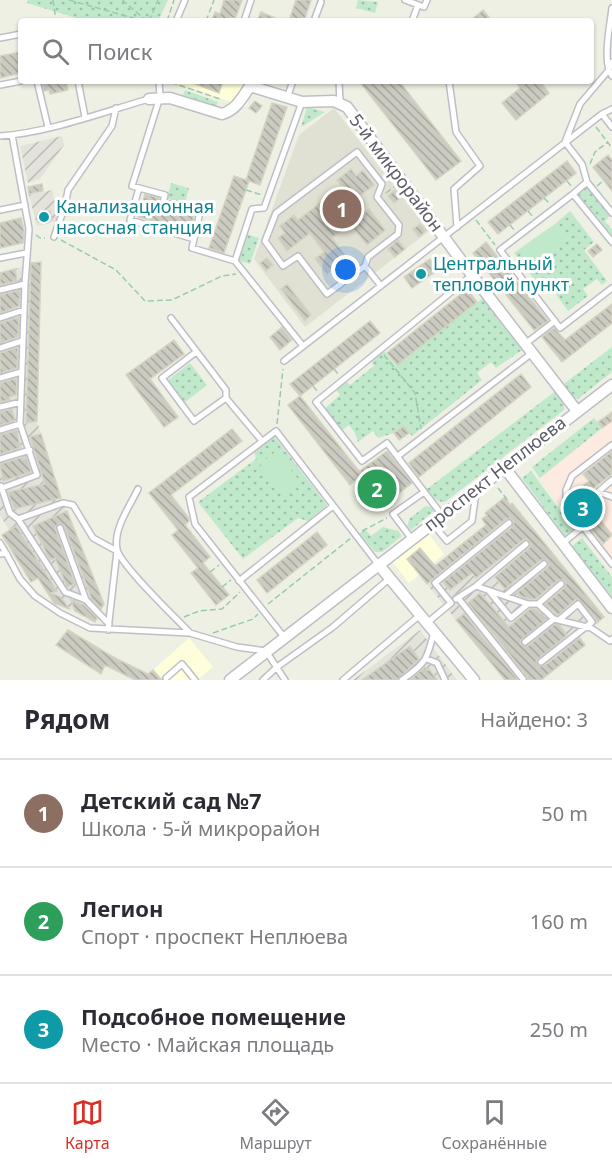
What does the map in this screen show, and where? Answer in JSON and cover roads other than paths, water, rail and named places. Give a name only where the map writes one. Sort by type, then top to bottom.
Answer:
[{"type":"street","name":"5-й микрорайон","points":[[155,98],[170,98],[222,114],[230,112],[237,105],[250,84],[302,102],[340,102],[347,107],[577,411]]},
{"type":"street","name":"проспект Неплюева","points":[[230,680],[612,385]]},
{"type":"street","points":[[504,467],[612,608]]},
{"type":"street","points":[[378,564],[474,680]]},
{"type":"lane","points":[[177,18],[185,0]]},
{"type":"lane","points":[[245,18],[251,0]]},
{"type":"lane","points":[[405,0],[424,7],[427,0]]},
{"type":"lane","points":[[315,18],[321,2]]},
{"type":"lane","points":[[413,18],[418,5]]},
{"type":"lane","points":[[610,74],[608,42],[612,8]]},
{"type":"lane","points":[[0,38],[18,35]]},
{"type":"lane","points":[[565,142],[580,104],[610,74],[612,62]]},
{"type":"lane","points":[[0,85],[18,82]]},
{"type":"lane","points":[[38,84],[48,127]]},
{"type":"lane","points":[[79,84],[85,117]]},
{"type":"lane","points":[[158,84],[132,186],[165,195],[163,202],[200,212],[192,248],[235,261],[303,346]]},
{"type":"lane","points":[[286,98],[292,84]]},
{"type":"lane","points":[[339,84],[340,102]]},
{"type":"lane","points":[[449,84],[456,132],[480,166],[454,189],[457,227]]},
{"type":"lane","points":[[0,136],[48,127],[155,98]]},
{"type":"lane","points":[[235,261],[252,209],[264,208],[302,102]]},
{"type":"lane","points":[[54,237],[68,190],[112,126],[116,108]]},
{"type":"lane","points":[[284,361],[565,142],[612,109]]},
{"type":"lane","points":[[602,114],[612,127]]},
{"type":"lane","points":[[12,135],[29,229],[26,253],[20,424],[37,475],[1,486],[10,513],[18,519],[65,592],[86,600]]},
{"type":"lane","points":[[565,142],[582,164],[590,181],[612,213]]},
{"type":"lane","points":[[357,152],[382,184],[377,197],[399,225],[398,234],[368,257],[365,266],[327,294],[298,256],[283,266],[265,241],[276,213],[357,152]]},
{"type":"lane","points":[[590,181],[500,250],[560,328],[612,288]]},
{"type":"lane","points":[[139,188],[130,220],[194,239]]},
{"type":"lane","points":[[573,194],[612,242]]},
{"type":"lane","points":[[0,210],[25,206]]},
{"type":"lane","points":[[0,258],[26,253]]},
{"type":"lane","points":[[365,266],[381,286]]},
{"type":"lane","points":[[442,515],[387,443],[362,461],[316,402],[472,275]]},
{"type":"lane","points":[[0,290],[25,284]]},
{"type":"lane","points":[[0,318],[24,310]]},
{"type":"lane","points":[[171,318],[226,390],[226,398],[262,441]]},
{"type":"lane","points":[[398,456],[529,349],[555,321]]},
{"type":"lane","points":[[0,348],[22,341]]},
{"type":"lane","points":[[196,352],[162,378],[194,421],[226,398]]},
{"type":"lane","points":[[0,378],[21,372]]},
{"type":"lane","points":[[0,407],[21,402]]},
{"type":"lane","points":[[0,430],[20,424]]},
{"type":"lane","points":[[284,638],[195,524],[189,497],[276,431],[378,564]]},
{"type":"lane","points":[[612,445],[572,476],[566,490],[566,505],[584,525],[612,564]]},
{"type":"lane","points":[[0,459],[30,450]]},
{"type":"lane","points":[[612,480],[598,492],[612,497]]},
{"type":"lane","points":[[432,523],[447,541],[472,521],[477,488]]},
{"type":"lane","points":[[108,627],[118,530],[138,489]]},
{"type":"lane","points":[[411,538],[393,514],[424,492]]},
{"type":"lane","points":[[18,519],[63,502],[73,505],[93,538],[117,551],[130,571],[190,633]]},
{"type":"lane","points":[[237,578],[333,506]]},
{"type":"lane","points":[[452,603],[435,583],[509,523]]},
{"type":"lane","points":[[563,543],[584,525]]},
{"type":"lane","points":[[60,528],[86,600],[108,627]]},
{"type":"lane","points":[[0,543],[3,553],[20,579],[35,596],[60,613],[90,628],[108,627],[190,633],[237,647],[266,651],[285,680]]},
{"type":"lane","points":[[343,680],[423,619],[476,586],[526,544]]},
{"type":"lane","points":[[505,596],[544,564]]},
{"type":"lane","points":[[263,680],[277,667],[333,627],[390,579]]},
{"type":"lane","points":[[476,586],[528,604],[538,604],[561,584]]},
{"type":"lane","points":[[488,590],[511,618],[528,604]]},
{"type":"lane","points":[[458,598],[523,680]]},
{"type":"lane","points":[[538,604],[556,620],[591,628],[610,641],[612,639]]},
{"type":"lane","points":[[525,642],[578,604],[592,622],[541,662]]},
{"type":"lane","points":[[402,680],[420,668],[427,659],[434,632]]},
{"type":"lane","points":[[427,659],[437,663],[445,680]]},
{"type":"lane","points":[[166,678],[182,664],[195,680]]},
{"type":"place","name":"Детский сад №7","points":[[342,209]]},
{"type":"place","name":"Канализационная насосная станция","points":[[44,217]]},
{"type":"place","name":"Центральный тепловой пункт","points":[[421,274]]},
{"type":"place","name":"Легион","points":[[377,489]]},
{"type":"place","name":"Подсобное помещение","points":[[583,508]]}]
